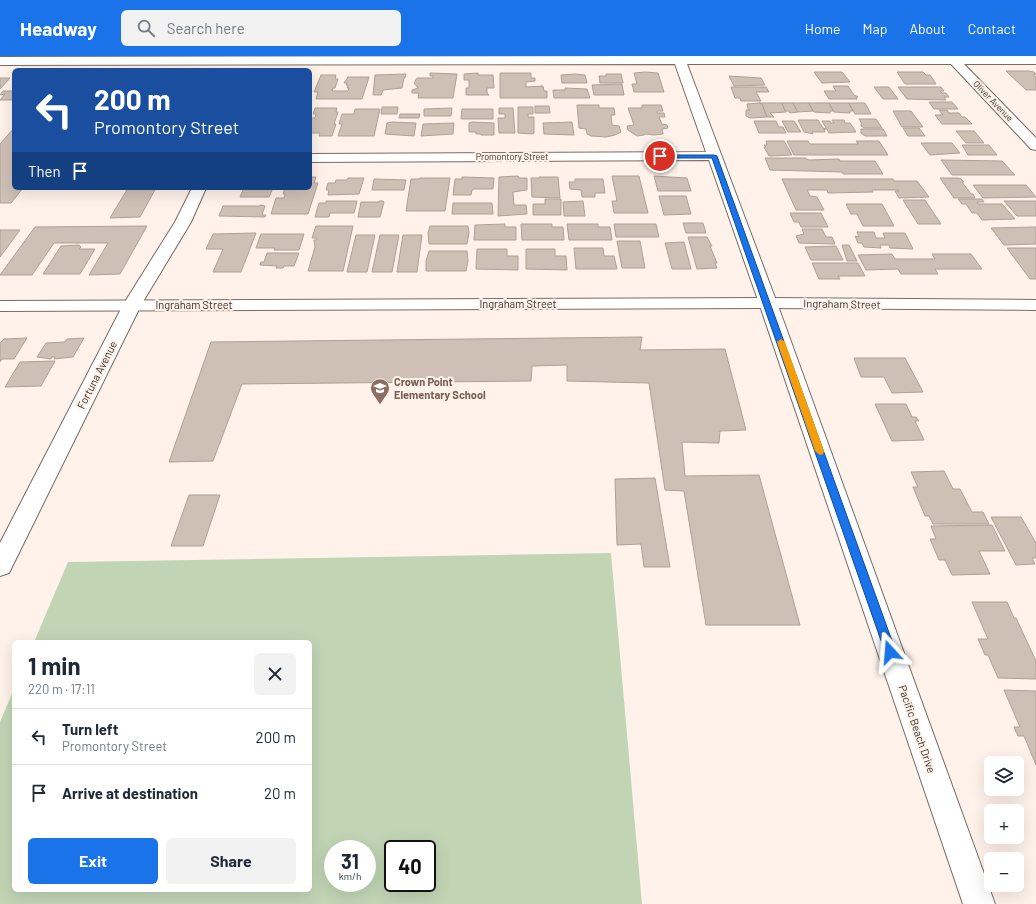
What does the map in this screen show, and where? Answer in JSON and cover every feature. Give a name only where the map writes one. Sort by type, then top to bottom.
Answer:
[{"type":"street","points":[[0,61],[264,62],[679,58],[952,58],[1036,60]]},
{"type":"street","name":"Pacific Beach Drive","points":[[679,58],[768,303],[979,904]]},
{"type":"street","name":"Oliver Avenue","points":[[952,58],[1036,146]]},
{"type":"street","name":"Promontory Street","points":[[312,158],[714,156]]},
{"type":"street","name":"Fortuna Avenue","points":[[0,566],[132,305],[183,222],[198,190]]},
{"type":"street","name":"Ingraham Street","points":[[0,306],[768,303],[1036,305]]},
{"type":"green space","points":[[611,553],[642,904],[0,904],[0,722],[12,694],[12,892],[312,892],[312,640],[35,640],[68,562]]},
{"type":"building","points":[[1006,71],[1034,72],[1036,74],[1033,75],[1036,77],[1036,90],[1026,90]]},
{"type":"building","points":[[814,72],[842,72],[850,82],[822,83]]},
{"type":"building","points":[[897,72],[923,72],[926,75],[930,75],[936,84],[905,84]]},
{"type":"building","points":[[430,73],[457,74],[453,98],[418,98],[419,93],[412,93],[412,90],[418,88],[414,83],[417,78],[433,78],[433,76],[430,76]]},
{"type":"building","points":[[478,73],[478,75],[493,75],[494,88],[487,88],[487,93],[489,95],[466,95],[466,88],[469,88],[469,80],[464,80],[464,74]]},
{"type":"building","points":[[500,73],[531,73],[531,78],[535,78],[535,81],[526,82],[526,87],[543,86],[544,91],[547,91],[547,98],[500,98]]},
{"type":"building","points":[[634,73],[658,73],[664,92],[634,92],[632,84],[637,84]]},
{"type":"building","points":[[406,74],[402,88],[383,90],[381,95],[373,95],[375,75]]},
{"type":"building","points":[[606,74],[621,74],[623,83],[600,83],[599,76],[606,76]]},
{"type":"building","points":[[321,75],[336,75],[335,79],[338,79],[335,88],[333,88],[332,91],[348,91],[349,88],[347,88],[347,83],[344,83],[348,77],[369,77],[362,99],[316,99],[318,92],[314,92]]},
{"type":"building","points":[[561,75],[585,75],[587,83],[562,83]]},
{"type":"building","points":[[729,76],[761,78],[765,85],[734,86]]},
{"type":"building","points":[[0,78],[10,78],[0,89]]},
{"type":"building","points":[[622,84],[624,95],[594,95],[592,85]]},
{"type":"building","points":[[833,86],[848,86],[854,95],[858,97],[856,97],[857,99],[829,99],[824,91],[836,91]]},
{"type":"building","points":[[731,87],[766,87],[769,92],[756,92],[761,101],[741,101],[740,98],[735,98]]},
{"type":"building","points":[[874,87],[889,87],[898,99],[883,99]]},
{"type":"building","points":[[898,87],[941,87],[944,91],[940,91],[942,93],[946,93],[949,97],[944,97],[946,100],[907,99]]},
{"type":"building","points":[[565,88],[587,89],[590,98],[554,98],[553,90],[565,90]]},
{"type":"building","points":[[3,91],[12,91],[12,100],[0,100],[5,94],[0,95]]},
{"type":"building","points":[[929,102],[952,102],[958,109],[934,109]]},
{"type":"building","points":[[759,103],[782,103],[786,112],[770,113],[774,117],[767,117],[762,104]]},
{"type":"building","points":[[782,103],[793,103],[798,112],[790,113],[789,111],[785,111]]},
{"type":"building","points":[[793,103],[809,103],[813,111],[798,112]]},
{"type":"building","points":[[809,103],[829,103],[833,111],[830,111],[830,113],[814,112]]},
{"type":"building","points":[[829,103],[849,103],[853,111],[850,111],[850,113],[834,112]]},
{"type":"building","points":[[849,103],[865,103],[871,114],[855,114]]},
{"type":"building","points":[[747,104],[762,104],[767,117],[750,118],[746,116],[746,110],[750,110],[748,109]]},
{"type":"building","points":[[577,105],[599,105],[599,108],[614,108],[615,115],[611,115],[612,125],[619,126],[621,132],[606,137],[591,136],[587,134],[586,129],[579,128]]},
{"type":"building","points":[[642,105],[661,105],[663,111],[657,111],[657,113],[664,113],[665,117],[659,117],[662,124],[667,125],[668,128],[662,129],[663,134],[646,134],[637,136],[628,130],[627,126],[634,125],[628,108],[642,108]]},
{"type":"building","points":[[535,106],[549,106],[550,113],[535,113]]},
{"type":"building","points":[[382,107],[398,107],[397,114],[381,114]]},
{"type":"building","points":[[518,107],[533,107],[533,114],[528,114],[528,117],[534,117],[534,133],[518,133]]},
{"type":"building","points":[[315,108],[337,108],[336,112],[338,112],[334,124],[336,124],[332,136],[319,136],[320,133],[312,133],[312,118],[315,118],[316,114],[313,114]]},
{"type":"building","points":[[452,108],[451,116],[424,116],[424,109]]},
{"type":"building","points":[[499,108],[513,108],[515,133],[499,133],[498,118],[505,118],[505,114],[499,114]]},
{"type":"building","points":[[355,109],[380,109],[374,136],[338,136],[342,124],[339,124],[342,114],[354,114]]},
{"type":"building","points":[[462,109],[493,109],[493,119],[461,119]]},
{"type":"building","points":[[939,110],[947,110],[949,113],[959,113],[972,124],[942,124],[935,115],[943,115]]},
{"type":"building","points":[[893,111],[911,111],[923,127],[902,127]]},
{"type":"building","points":[[400,114],[420,114],[419,118],[399,118]]},
{"type":"building","points":[[859,119],[876,119],[882,128],[864,128],[861,126],[862,124]]},
{"type":"building","points":[[798,120],[818,120],[823,128],[826,129],[824,129],[825,132],[812,132],[813,134],[804,132]]},
{"type":"building","points":[[832,120],[844,120],[845,123],[850,123],[856,132],[829,133],[822,121],[830,121],[831,123],[834,123]]},
{"type":"building","points":[[754,121],[776,121],[779,127],[783,127],[786,133],[759,133]]},
{"type":"building","points":[[782,121],[794,121],[801,132],[788,132]]},
{"type":"building","points":[[572,122],[574,135],[544,134],[543,123]]},
{"type":"building","points":[[387,123],[416,123],[414,136],[385,134]]},
{"type":"building","points":[[454,123],[453,134],[421,136],[423,124]]},
{"type":"building","points":[[469,123],[494,123],[494,135],[481,135],[476,134],[476,132],[469,132]]},
{"type":"building","points":[[903,128],[919,128],[925,136],[908,136]]},
{"type":"building","points":[[861,129],[883,129],[887,136],[865,136],[861,133]]},
{"type":"building","points":[[12,130],[12,190],[21,190],[11,203],[0,203],[0,144]]},
{"type":"building","points":[[956,131],[974,131],[984,143],[966,143]]},
{"type":"building","points":[[766,141],[784,141],[792,155],[769,156],[764,147],[766,147],[764,145],[767,145]]},
{"type":"building","points":[[787,141],[808,141],[810,144],[858,144],[856,141],[879,141],[888,155],[794,155]]},
{"type":"building","points":[[921,143],[952,143],[960,153],[930,155]]},
{"type":"building","points":[[962,145],[989,145],[997,155],[968,155]]},
{"type":"building","points":[[765,158],[875,161],[883,174],[843,174],[842,172],[770,170]]},
{"type":"building","points":[[941,160],[1002,161],[1015,175],[952,175]]},
{"type":"building","points":[[518,176],[519,178],[527,178],[527,190],[513,192],[514,205],[526,205],[527,214],[498,216],[499,177]]},
{"type":"building","points":[[612,176],[639,176],[648,213],[614,213],[612,201],[617,201]]},
{"type":"building","points":[[654,176],[687,178],[691,191],[658,191]]},
{"type":"building","points":[[312,177],[316,177],[314,183],[318,183],[308,214],[271,214],[276,198],[284,198],[285,194],[283,194],[284,190],[312,190]]},
{"type":"building","points":[[462,177],[494,178],[493,189],[474,189],[472,190],[471,195],[453,195],[455,179],[462,179]]},
{"type":"building","points":[[558,177],[560,198],[532,197],[531,178]]},
{"type":"building","points":[[348,178],[364,178],[359,194],[328,195],[329,190],[326,190],[328,183],[335,183],[336,180],[347,180]]},
{"type":"building","points":[[450,178],[445,211],[406,211],[411,179]]},
{"type":"building","points":[[940,178],[959,178],[964,182],[962,182],[975,198],[954,198]]},
{"type":"building","points":[[374,179],[406,180],[404,190],[372,190]]},
{"type":"building","points":[[575,179],[603,179],[605,193],[595,193],[595,197],[582,197],[581,190],[570,189],[569,182],[575,182]]},
{"type":"building","points":[[782,179],[893,179],[894,181],[917,181],[929,197],[899,198],[895,191],[899,191],[898,190],[828,193],[827,190],[807,190],[810,196],[817,197],[824,210],[796,210]]},
{"type":"building","points":[[973,185],[1026,185],[1036,197],[983,198]]},
{"type":"building","points":[[127,190],[155,190],[140,217],[110,218]]},
{"type":"building","points":[[243,190],[272,190],[269,197],[240,197]]},
{"type":"building","points":[[659,196],[686,196],[691,214],[664,215]]},
{"type":"building","points":[[545,199],[561,199],[561,215],[533,215],[533,204],[545,204]]},
{"type":"building","points":[[958,199],[982,199],[984,202],[977,202],[978,204],[1002,204],[1015,219],[982,220],[977,213],[972,213],[966,204],[962,204]]},
{"type":"building","points":[[903,200],[925,200],[941,224],[918,224]]},
{"type":"building","points":[[326,201],[357,201],[354,213],[330,213],[329,217],[315,217],[319,203],[326,203]]},
{"type":"building","points":[[583,201],[585,216],[564,216],[563,202]]},
{"type":"building","points":[[1004,201],[1036,201],[1036,216],[1017,216]]},
{"type":"building","points":[[361,202],[384,202],[380,217],[358,217]]},
{"type":"building","points":[[453,203],[492,203],[493,214],[452,214]]},
{"type":"building","points":[[846,204],[882,204],[894,226],[863,226],[857,214],[851,214]]},
{"type":"building","points":[[223,206],[265,206],[262,215],[266,215],[265,217],[219,216]]},
{"type":"building","points":[[790,213],[821,213],[828,227],[801,227],[799,222],[794,222]]},
{"type":"building","points":[[683,223],[703,223],[706,233],[686,233]]},
{"type":"building","points":[[505,224],[505,227],[516,227],[516,240],[474,240],[475,225]]},
{"type":"building","points":[[521,224],[552,224],[552,227],[563,227],[564,240],[522,240]]},
{"type":"building","points":[[567,224],[598,224],[598,227],[610,227],[612,240],[569,240]]},
{"type":"building","points":[[614,224],[656,224],[659,237],[616,237]]},
{"type":"building","points":[[147,226],[120,274],[89,275],[108,243],[54,243],[32,275],[0,275],[35,227]]},
{"type":"building","points":[[316,226],[353,226],[343,271],[308,271],[315,247],[314,240],[317,238],[312,238]]},
{"type":"building","points":[[430,226],[468,226],[469,233],[467,244],[429,244],[428,233]]},
{"type":"building","points":[[1036,227],[1036,244],[1004,245],[991,228]]},
{"type":"building","points":[[802,229],[822,229],[826,237],[832,237],[835,244],[799,243],[796,236],[804,234]]},
{"type":"building","points":[[0,230],[20,230],[0,257]]},
{"type":"building","points":[[857,232],[874,232],[876,238],[885,238],[883,233],[905,233],[913,249],[890,248],[889,245],[880,245],[881,248],[864,247],[862,243],[858,243],[855,236],[859,237]]},
{"type":"building","points":[[256,233],[241,272],[213,272],[223,249],[206,249],[213,234]]},
{"type":"building","points":[[261,234],[304,234],[299,250],[274,250],[275,248],[256,248]]},
{"type":"building","points":[[356,235],[375,235],[367,272],[347,272]]},
{"type":"building","points":[[380,235],[399,235],[392,272],[372,272]]},
{"type":"building","points":[[403,235],[422,235],[417,272],[397,272]]},
{"type":"building","points":[[688,237],[707,237],[712,246],[710,246],[717,263],[715,263],[717,268],[697,269]]},
{"type":"building","points":[[617,241],[640,241],[645,268],[622,268]]},
{"type":"building","points":[[684,242],[691,269],[672,269],[665,243]]},
{"type":"building","points":[[79,245],[81,247],[79,249],[95,249],[80,274],[43,274],[61,246]]},
{"type":"building","points":[[842,245],[849,245],[857,261],[847,261]]},
{"type":"building","points":[[836,246],[843,260],[811,260],[805,247]]},
{"type":"building","points":[[574,248],[603,248],[604,256],[614,256],[617,269],[576,269]]},
{"type":"building","points":[[1007,248],[1036,248],[1036,279],[1030,279]]},
{"type":"building","points":[[477,249],[507,249],[507,256],[518,256],[518,270],[476,269]]},
{"type":"building","points":[[526,249],[555,249],[555,256],[566,256],[567,270],[526,269]]},
{"type":"building","points":[[429,251],[467,251],[468,261],[466,271],[426,271],[426,261]]},
{"type":"building","points":[[267,253],[299,253],[294,266],[276,268],[277,266],[260,265],[261,262],[264,262]]},
{"type":"building","points":[[892,254],[895,259],[935,259],[932,254],[971,254],[982,269],[935,269],[938,274],[901,274],[898,269],[866,270],[858,255]]},
{"type":"building","points":[[812,263],[858,263],[865,276],[838,276],[840,279],[819,279]]},
{"type":"building","points":[[642,337],[640,350],[725,349],[746,430],[720,431],[719,443],[682,442],[685,476],[759,475],[800,625],[706,625],[684,491],[665,490],[649,383],[567,381],[567,365],[532,366],[531,381],[242,384],[213,461],[169,462],[211,342]]},
{"type":"building","points":[[27,338],[14,359],[2,359],[0,362],[0,343],[4,339]]},
{"type":"building","points":[[84,338],[73,357],[54,359],[55,357],[52,357],[51,359],[37,357],[46,343],[65,342],[67,339]]},
{"type":"building","points":[[854,358],[905,358],[923,392],[892,393],[884,377],[861,377]]},
{"type":"building","points":[[55,361],[41,386],[5,387],[20,362]]},
{"type":"building","points":[[875,404],[906,404],[912,417],[916,417],[919,421],[915,421],[924,440],[892,441]]},
{"type":"building","points":[[944,471],[953,489],[960,489],[972,512],[983,512],[989,524],[933,524],[929,516],[925,516],[913,487],[918,487],[911,472]]},
{"type":"building","points":[[655,478],[670,567],[644,567],[641,544],[617,545],[615,479]]},
{"type":"building","points":[[189,495],[220,495],[203,546],[171,546]]},
{"type":"building","points":[[991,517],[1021,517],[1036,543],[1036,558],[1032,558],[1035,564],[1016,565]]},
{"type":"building","points":[[992,525],[1005,551],[979,551],[990,574],[952,575],[945,560],[939,560],[930,539],[936,539],[931,526]]},
{"type":"building","points":[[972,602],[1007,602],[1036,661],[1036,679],[998,678],[988,655],[985,655],[978,639],[988,639]]},
{"type":"building","points":[[1004,690],[1036,691],[1036,765],[1024,736],[1018,736],[1014,727],[1020,727]]},
{"type":"slow traffic","points":[[781,342],[820,451]]},
{"type":"place","name":"Crown Point Elementary School","points":[[380,405]]},
{"type":"route","points":[[660,156],[714,156],[768,303],[890,652]]}]
